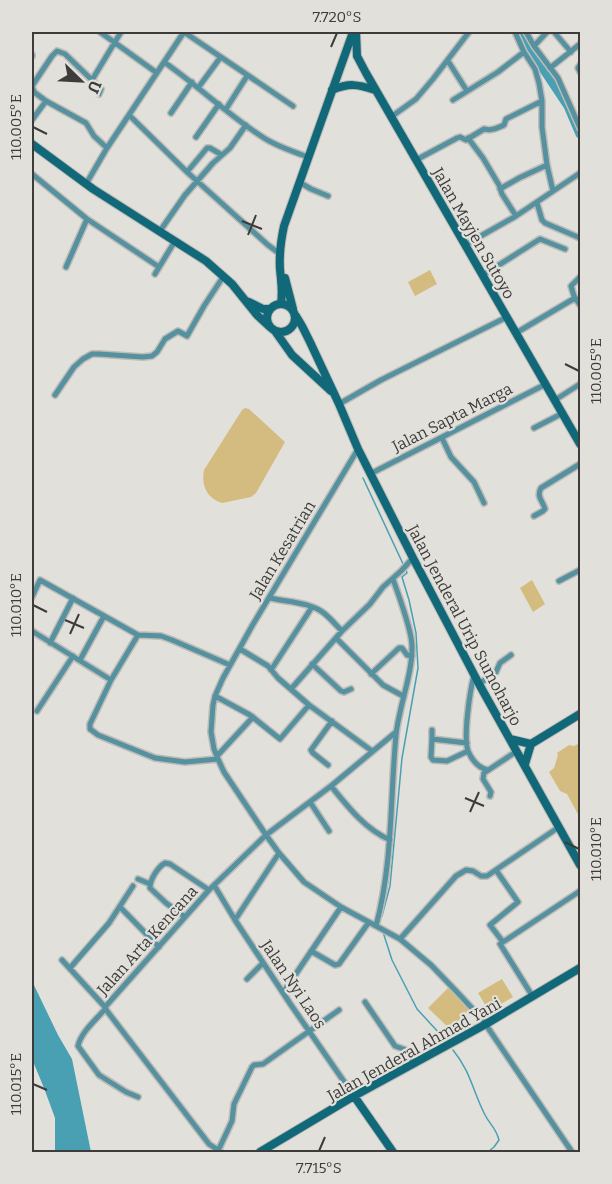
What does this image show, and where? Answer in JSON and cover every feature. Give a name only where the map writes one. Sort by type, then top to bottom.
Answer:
[{"type":"main road","name":"Jalan Mayjen Sutoyo","points":[[355,32],[357,56],[375,90],[580,444]]},
{"type":"main road","points":[[281,303],[283,293],[280,258],[284,226],[298,182],[355,32]]},
{"type":"main road","points":[[332,90],[349,84],[375,90]]},
{"type":"main road","points":[[32,144],[86,184],[206,261],[232,284],[257,315],[273,328],[280,332],[290,329],[295,321],[294,313],[286,304],[281,303],[270,309],[263,309],[245,300]]},
{"type":"main road","name":"Jalan Jenderal Urip Sumoharjo","points":[[280,258],[294,313],[339,404],[410,560],[580,865]]},
{"type":"main road","points":[[270,309],[267,318],[292,355],[334,394]]},
{"type":"main road","points":[[525,764],[531,744],[580,714]]},
{"type":"main road","points":[[510,739],[531,744]]},
{"type":"main road","name":"Jalan Jenderal Ahmad Yani","points":[[260,1152],[580,968]]},
{"type":"main road","points":[[354,1096],[393,1152]]},
{"type":"street","points":[[100,32],[157,72]]},
{"type":"street","points":[[92,80],[122,32]]},
{"type":"street","points":[[86,184],[107,148],[184,32],[293,106]]},
{"type":"street","points":[[391,117],[416,99],[469,32]]},
{"type":"street","points":[[515,32],[535,69],[539,82],[542,127],[553,191]]},
{"type":"street","points":[[526,32],[558,78],[580,128]]},
{"type":"street","points":[[534,46],[547,32]]},
{"type":"street","points":[[554,32],[571,52]]},
{"type":"street","points":[[550,68],[580,44]]},
{"type":"street","points":[[99,94],[101,89],[65,54],[57,51],[32,86],[34,92],[46,101],[86,123],[94,136],[107,148]]},
{"type":"street","points":[[453,100],[498,72],[524,52]]},
{"type":"street","points":[[198,88],[220,57]]},
{"type":"street","points":[[448,61],[467,91]]},
{"type":"street","points":[[164,62],[270,142],[308,157]]},
{"type":"street","points":[[580,65],[578,68],[580,72]]},
{"type":"street","points":[[226,110],[247,76]]},
{"type":"street","points":[[171,113],[192,82]]},
{"type":"street","points":[[32,120],[46,101]]},
{"type":"street","points":[[416,160],[460,137],[465,140],[484,129],[492,130],[504,124],[506,119],[542,102]]},
{"type":"street","points":[[196,137],[219,104]]},
{"type":"street","points":[[129,115],[280,258]]},
{"type":"street","points":[[160,231],[185,195],[213,163],[230,148],[246,125]]},
{"type":"street","points":[[468,138],[483,158],[516,216]]},
{"type":"street","points":[[187,172],[207,148],[222,155]]},
{"type":"street","points":[[500,189],[547,165]]},
{"type":"street","points":[[465,245],[516,216],[580,173]]},
{"type":"street","points":[[32,174],[87,219],[159,267]]},
{"type":"street","points":[[298,182],[328,196]]},
{"type":"street","points":[[537,202],[545,223],[571,232],[580,238]]},
{"type":"street","points":[[66,267],[87,219]]},
{"type":"street","points":[[483,275],[540,240],[565,249]]},
{"type":"street","points":[[155,274],[175,241]]},
{"type":"street","points":[[580,277],[571,286],[580,305]]},
{"type":"street","points":[[55,395],[74,367],[92,354],[152,356],[165,339],[175,332],[178,331],[187,336],[223,278]]},
{"type":"street","points":[[516,333],[575,298]]},
{"type":"street","points":[[339,404],[507,317]]},
{"type":"street","name":"Jalan Sapta Marga","points":[[370,474],[546,384]]},
{"type":"street","points":[[555,400],[580,384]]},
{"type":"street","points":[[534,428],[563,413]]},
{"type":"street","points":[[442,438],[451,457],[474,482],[484,503]]},
{"type":"street","name":"Jalan Kesatrian","points":[[358,449],[230,665],[215,696],[211,732],[217,758],[266,835],[304,882],[341,907],[400,939],[451,985],[486,1024],[572,1152]]},
{"type":"street","points":[[534,516],[545,508],[539,499],[541,488],[580,464]]},
{"type":"street","points":[[291,689],[342,631],[410,560]]},
{"type":"street","points":[[559,581],[580,570]]},
{"type":"street","points":[[376,926],[386,883],[396,732],[412,656],[411,636],[393,579]]},
{"type":"street","points":[[32,597],[40,580],[138,635],[161,636],[230,665]]},
{"type":"street","points":[[50,643],[73,598]]},
{"type":"street","points":[[270,598],[312,607],[325,614],[342,631]]},
{"type":"street","points":[[271,670],[312,607]]},
{"type":"street","points":[[80,660],[104,616]]},
{"type":"street","points":[[32,631],[111,680]]},
{"type":"street","points":[[138,635],[111,680],[90,724],[92,731],[142,754],[185,762],[217,758],[253,717]]},
{"type":"street","points":[[336,638],[383,685],[404,696]]},
{"type":"street","points":[[371,674],[399,648],[412,656]]},
{"type":"street","points":[[240,649],[265,664],[309,705],[372,751]]},
{"type":"street","points":[[479,684],[496,672],[500,663],[512,655]]},
{"type":"street","points":[[37,711],[73,656]]},
{"type":"street","points":[[312,664],[341,692],[351,689]]},
{"type":"street","points":[[474,675],[469,707],[468,751],[479,767],[488,770]]},
{"type":"street","points":[[215,696],[242,709],[280,739],[309,705]]},
{"type":"street","points":[[328,765],[311,750],[332,721]]},
{"type":"street","points":[[432,730],[431,757],[433,760],[447,761],[468,751]]},
{"type":"street","name":"Jalan Arta Kencana","points":[[219,1152],[209,1144],[105,1008],[209,890],[266,835],[331,786],[396,732]]},
{"type":"street","points":[[432,739],[467,743]]},
{"type":"street","points":[[490,796],[490,789],[483,779],[484,773],[517,751]]},
{"type":"street","points":[[331,786],[364,824],[378,835],[390,840]]},
{"type":"street","points":[[310,802],[329,831]]},
{"type":"street","points":[[400,939],[456,876],[470,870],[484,877],[559,827]]},
{"type":"street","points":[[235,920],[279,853]]},
{"type":"street","points":[[185,917],[150,888],[160,866],[168,864],[209,890]]},
{"type":"street","points":[[496,870],[518,902],[490,925],[503,942]]},
{"type":"street","points":[[138,879],[150,884]]},
{"type":"street","name":"Jalan Nyi Laos","points":[[214,885],[263,963],[354,1096]]},
{"type":"street","points":[[70,968],[101,933],[133,886]]},
{"type":"street","points":[[533,997],[500,944],[580,891]]},
{"type":"street","points":[[120,907],[159,947]]},
{"type":"street","points":[[283,993],[341,907]]},
{"type":"street","points":[[311,951],[335,965],[339,964],[369,922]]},
{"type":"street","points":[[62,960],[105,1008],[85,1031],[78,1046],[99,1075],[138,1097]]},
{"type":"street","points":[[247,979],[263,963]]},
{"type":"street","points":[[365,1002],[395,1046],[406,1050],[414,1064]]},
{"type":"street","points":[[219,1152],[232,1121],[234,1104],[252,1067],[264,1064],[339,1010]]},
{"type":"shaded area","points":[[430,270],[437,284],[415,296],[408,282]]},
{"type":"shaded area","points":[[245,408],[249,409],[285,442],[256,493],[251,497],[222,503],[212,498],[206,491],[203,481],[204,470]]},
{"type":"shaded area","points":[[532,580],[545,604],[533,612],[520,588]]},
{"type":"shaded area","points":[[580,743],[580,818],[567,794],[560,791],[549,772],[554,768],[557,753],[569,745],[574,746]]},
{"type":"shaded area","points":[[502,979],[513,997],[489,1011],[478,993]]},
{"type":"shaded area","points":[[450,986],[470,1009],[450,1029],[428,1008]]},
{"type":"water","points":[[32,981],[72,1059],[91,1152],[55,1152],[55,1118],[32,1059]]},
{"type":"waterway","points":[[523,32],[534,55],[568,106],[580,134]]},
{"type":"waterway","points":[[363,478],[404,566]]},
{"type":"waterway","points":[[382,916],[390,886],[402,758],[418,668],[416,633],[402,577],[407,573],[406,570]]},
{"type":"waterway","points":[[383,932],[392,960],[417,1009],[440,1034]]},
{"type":"waterway","points":[[453,1050],[464,1066],[481,1107],[498,1136],[499,1140],[488,1152]]}]
